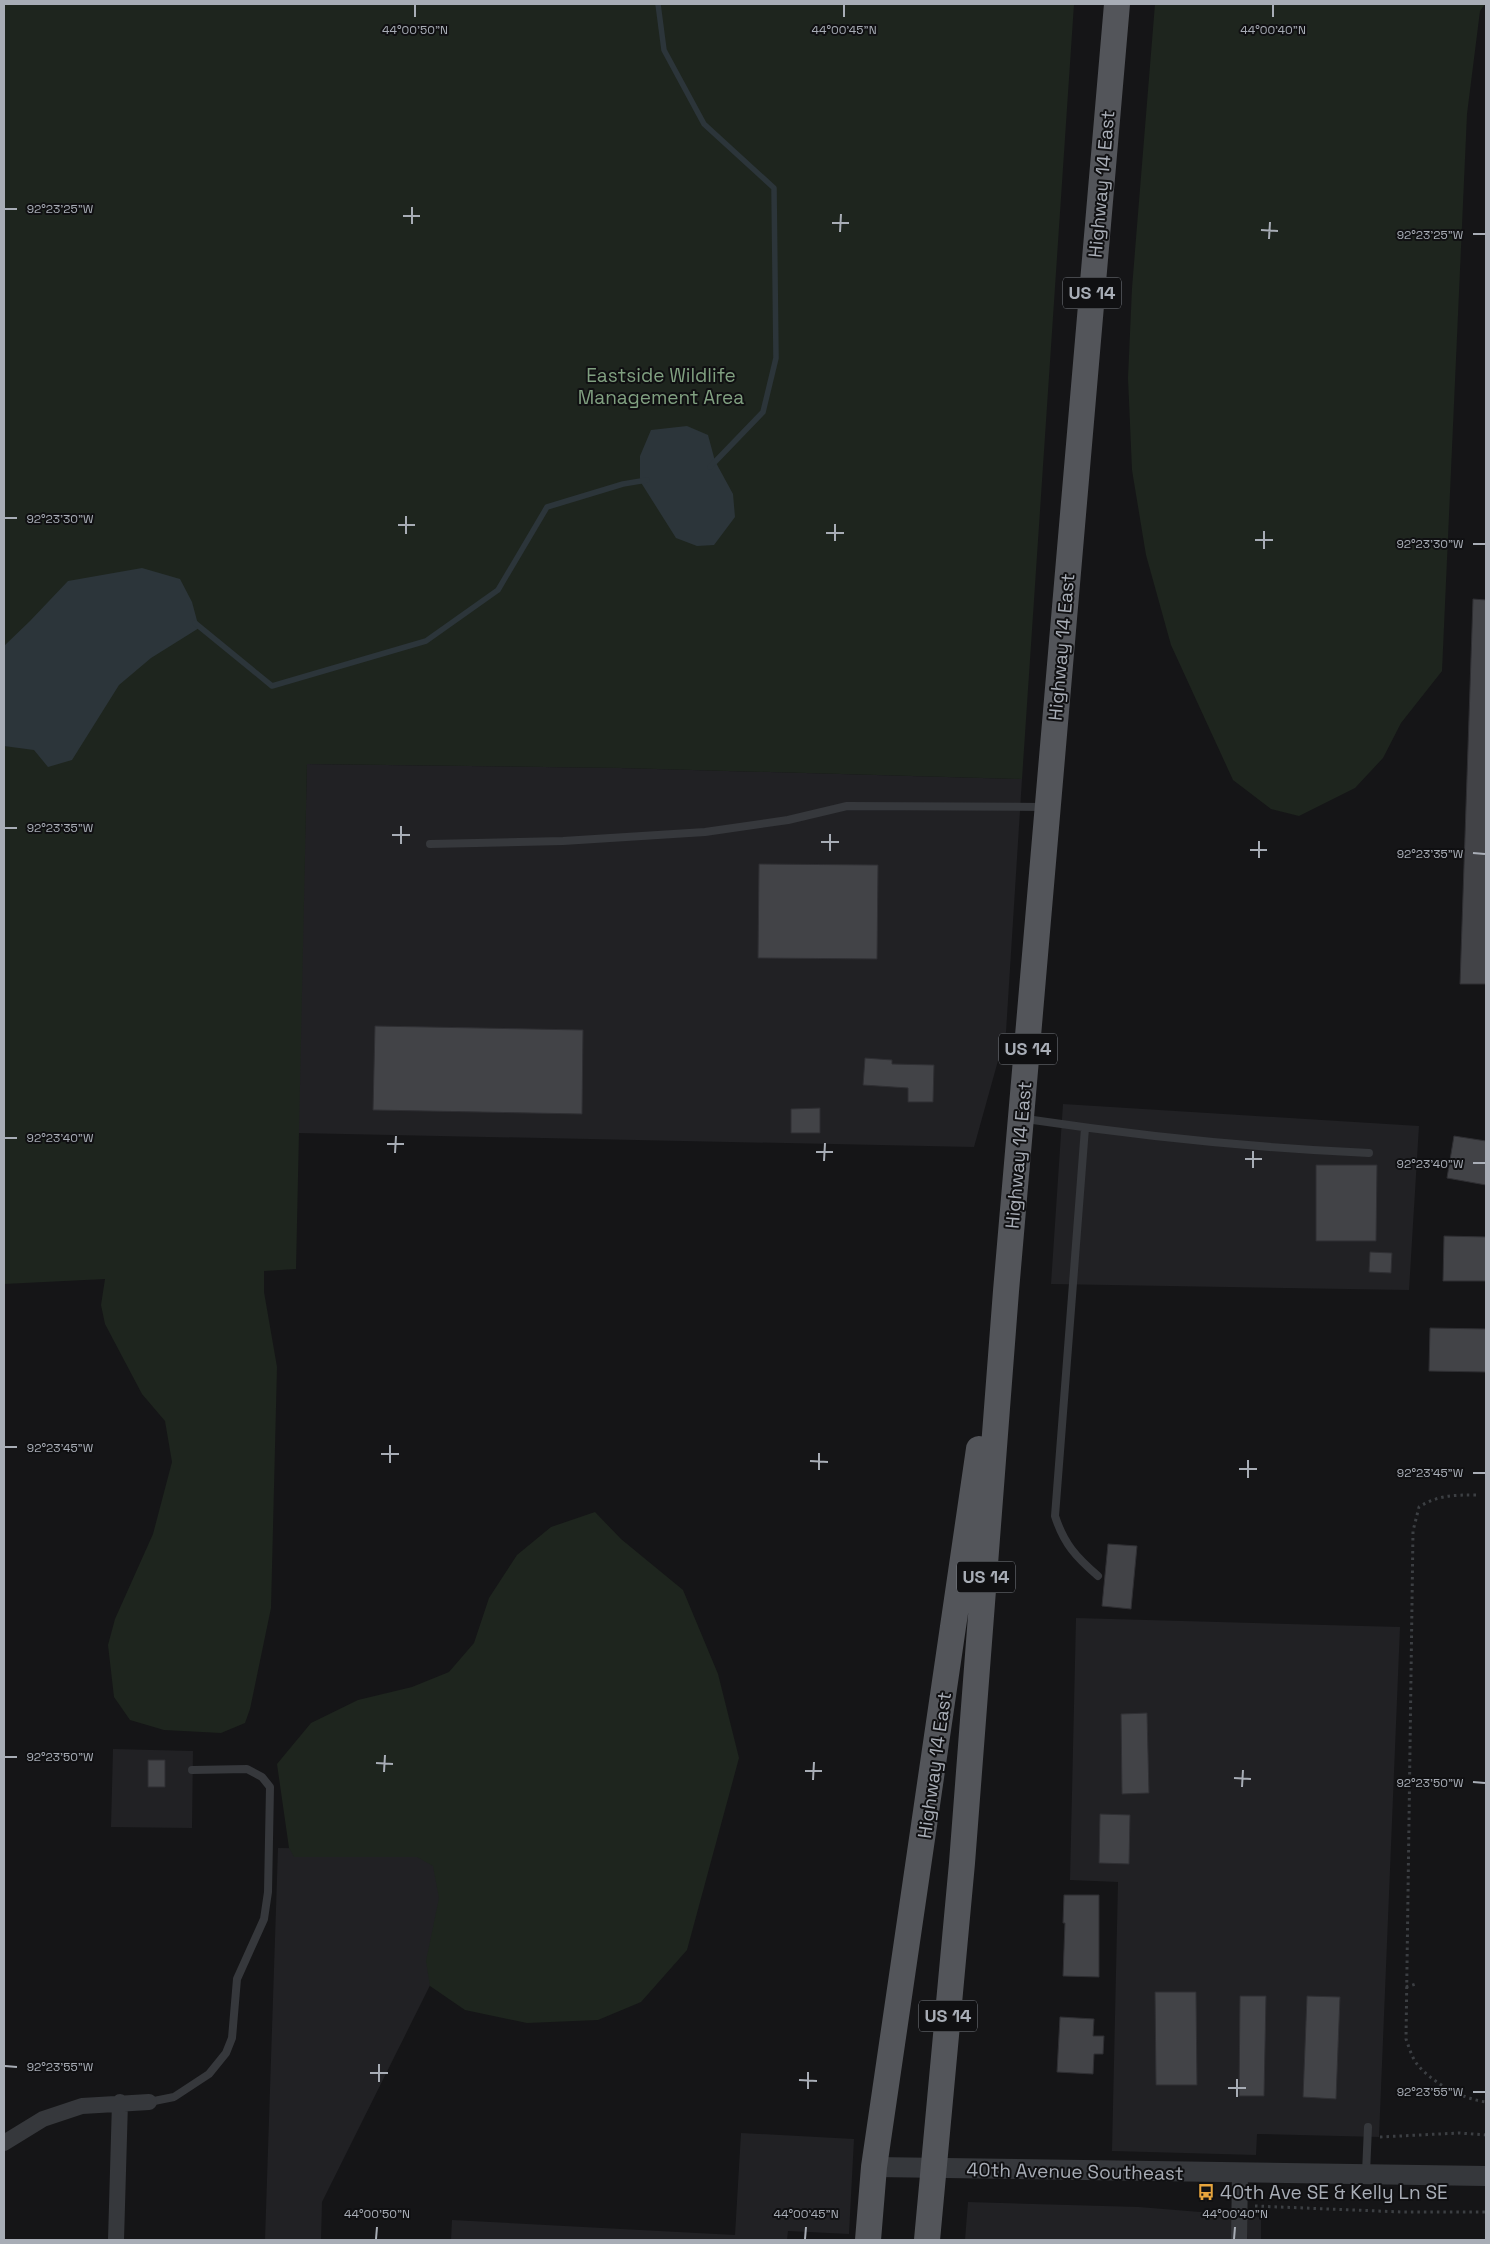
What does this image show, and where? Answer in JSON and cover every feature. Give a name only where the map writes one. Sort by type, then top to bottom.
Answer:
[{"type":"main road","name":"Highway 14 East","points":[[927,2240],[983,1610],[1006,1291],[1117,4]]},
{"type":"main road","name":"Highway 14 East","points":[[868,2240],[874,2167],[978,1453],[1006,1291]]},
{"type":"street","points":[[116,2240],[120,2102]]},
{"type":"street","points":[[4,2143],[43,2119],[82,2106],[120,2102],[150,2102]]},
{"type":"street","name":"40th Avenue Southeast","points":[[874,2167],[1486,2176]]},
{"type":"street","points":[[1238,2240],[1240,2173]]},
{"type":"lane","points":[[430,844],[563,841],[705,832],[788,820],[847,806],[1048,807]]},
{"type":"lane","points":[[1022,1119],[1085,1128],[1278,1149],[1369,1152]]},
{"type":"lane","points":[[1085,1128],[1055,1516],[1062,1537],[1077,1559],[1098,1576]]},
{"type":"lane","points":[[150,2102],[174,2097],[192,2087],[209,2074],[226,2053],[232,2038],[238,1979],[264,1919],[268,1892],[270,1787],[262,1777],[247,1769],[192,1770]]},
{"type":"lane","points":[[1366,2175],[1368,2127]]},
{"type":"path","points":[[1476,1495],[1448,1496],[1432,1499],[1419,1507],[1413,1531],[1406,2039],[1417,2064],[1444,2086],[1469,2100],[1486,2102]]},
{"type":"path","points":[[1406,1987],[1416,1984]]},
{"type":"path","points":[[1368,2139],[1459,2133],[1486,2135]]},
{"type":"path","points":[[1239,2206],[1402,2212],[1486,2212]]},
{"type":"shaded area","points":[[687,426],[708,435],[715,461],[733,494],[735,517],[714,545],[697,546],[676,538],[640,481],[640,456],[651,430]]},
{"type":"shaded area","points":[[142,568],[180,579],[192,602],[199,628],[151,658],[119,685],[72,760],[48,767],[34,750],[4,746],[4,646],[68,581]]},
{"type":"shaded area","points":[[307,764],[621,768],[1022,779],[1006,1032],[974,1147],[297,1133]]},
{"type":"shaded area","points":[[1063,1104],[1419,1126],[1409,1290],[1051,1284]]},
{"type":"shaded area","points":[[1076,1618],[1400,1627],[1379,2137],[1257,2134],[1256,2155],[1112,2151],[1118,1882],[1070,1880]]},
{"type":"shaded area","points":[[113,1749],[193,1751],[192,1828],[111,1827]]},
{"type":"shaded area","points":[[278,1848],[497,1851],[322,2202],[321,2240],[265,2240]]},
{"type":"shaded area","points":[[741,2133],[854,2139],[849,2234],[788,2231],[787,2240],[451,2240],[452,2220],[735,2235]]},
{"type":"shaded area","points":[[968,2202],[1139,2207],[1261,2217],[1261,2240],[965,2240]]},
{"type":"green space","name":"Eastside Wildlife Management Area","points":[[4,4],[1074,4],[1022,779],[621,768],[307,764],[296,1269],[264,1271],[264,1292],[277,1367],[271,1608],[250,1709],[245,1723],[221,1733],[164,1730],[130,1720],[114,1697],[108,1645],[115,1619],[153,1534],[172,1462],[165,1421],[142,1394],[105,1324],[101,1305],[105,1279],[4,1284]]},
{"type":"green space","points":[[1155,4],[1485,4],[1480,11],[1467,114],[1442,671],[1401,723],[1383,758],[1355,788],[1299,816],[1271,809],[1233,780],[1171,645],[1146,555],[1132,470],[1128,378],[1132,288]]},
{"type":"green space","points":[[595,1512],[621,1539],[683,1590],[718,1674],[739,1758],[687,1950],[641,2002],[598,2020],[527,2023],[465,2010],[430,1986],[426,1961],[439,1898],[433,1866],[417,1857],[294,1857],[289,1848],[277,1764],[311,1723],[358,1700],[412,1687],[449,1672],[474,1643],[489,1598],[517,1555],[551,1527]]},
{"type":"building","points":[[1473,599],[1486,600],[1486,984],[1460,984]]},
{"type":"building","points":[[759,864],[878,865],[877,959],[758,958]]},
{"type":"building","points":[[375,1026],[583,1030],[582,1114],[373,1110]]},
{"type":"building","points":[[865,1058],[892,1060],[892,1064],[934,1065],[933,1102],[908,1102],[908,1088],[863,1085]]},
{"type":"building","points":[[820,1108],[820,1133],[791,1133],[791,1109]]},
{"type":"building","points":[[1454,1136],[1486,1141],[1486,1185],[1447,1178]]},
{"type":"building","points":[[1316,1165],[1377,1165],[1376,1241],[1316,1241]]},
{"type":"building","points":[[1444,1236],[1486,1237],[1486,1281],[1443,1281]]},
{"type":"building","points":[[1370,1252],[1392,1253],[1391,1273],[1369,1272]]},
{"type":"building","points":[[1430,1328],[1486,1329],[1486,1372],[1429,1371]]},
{"type":"building","points":[[1108,1544],[1137,1546],[1131,1609],[1102,1606]]},
{"type":"building","points":[[1147,1713],[1149,1793],[1122,1794],[1121,1714]]},
{"type":"building","points":[[148,1760],[165,1760],[165,1787],[148,1787]]},
{"type":"building","points":[[1100,1814],[1130,1815],[1129,1864],[1099,1863]]},
{"type":"building","points":[[1064,1895],[1099,1895],[1099,1977],[1063,1976]]},
{"type":"building","points":[[1155,1992],[1196,1992],[1197,2085],[1156,2085]]},
{"type":"building","points":[[1240,1996],[1266,1996],[1264,2096],[1239,2096]]},
{"type":"building","points":[[1307,1996],[1340,1997],[1336,2099],[1303,2097]]},
{"type":"building","points":[[1060,2017],[1094,2019],[1093,2036],[1104,2036],[1103,2054],[1094,2054],[1093,2074],[1057,2072]]},
{"type":"waterway","points":[[658,4],[664,50],[704,124],[774,188],[776,358],[763,412],[710,467]]},
{"type":"waterway","points":[[195,623],[272,686],[426,641],[498,590],[547,507],[623,484],[647,480]]},
{"type":"place","name":"40th Ave SE & Kelly Ln SE","points":[[1206,2192]]}]
